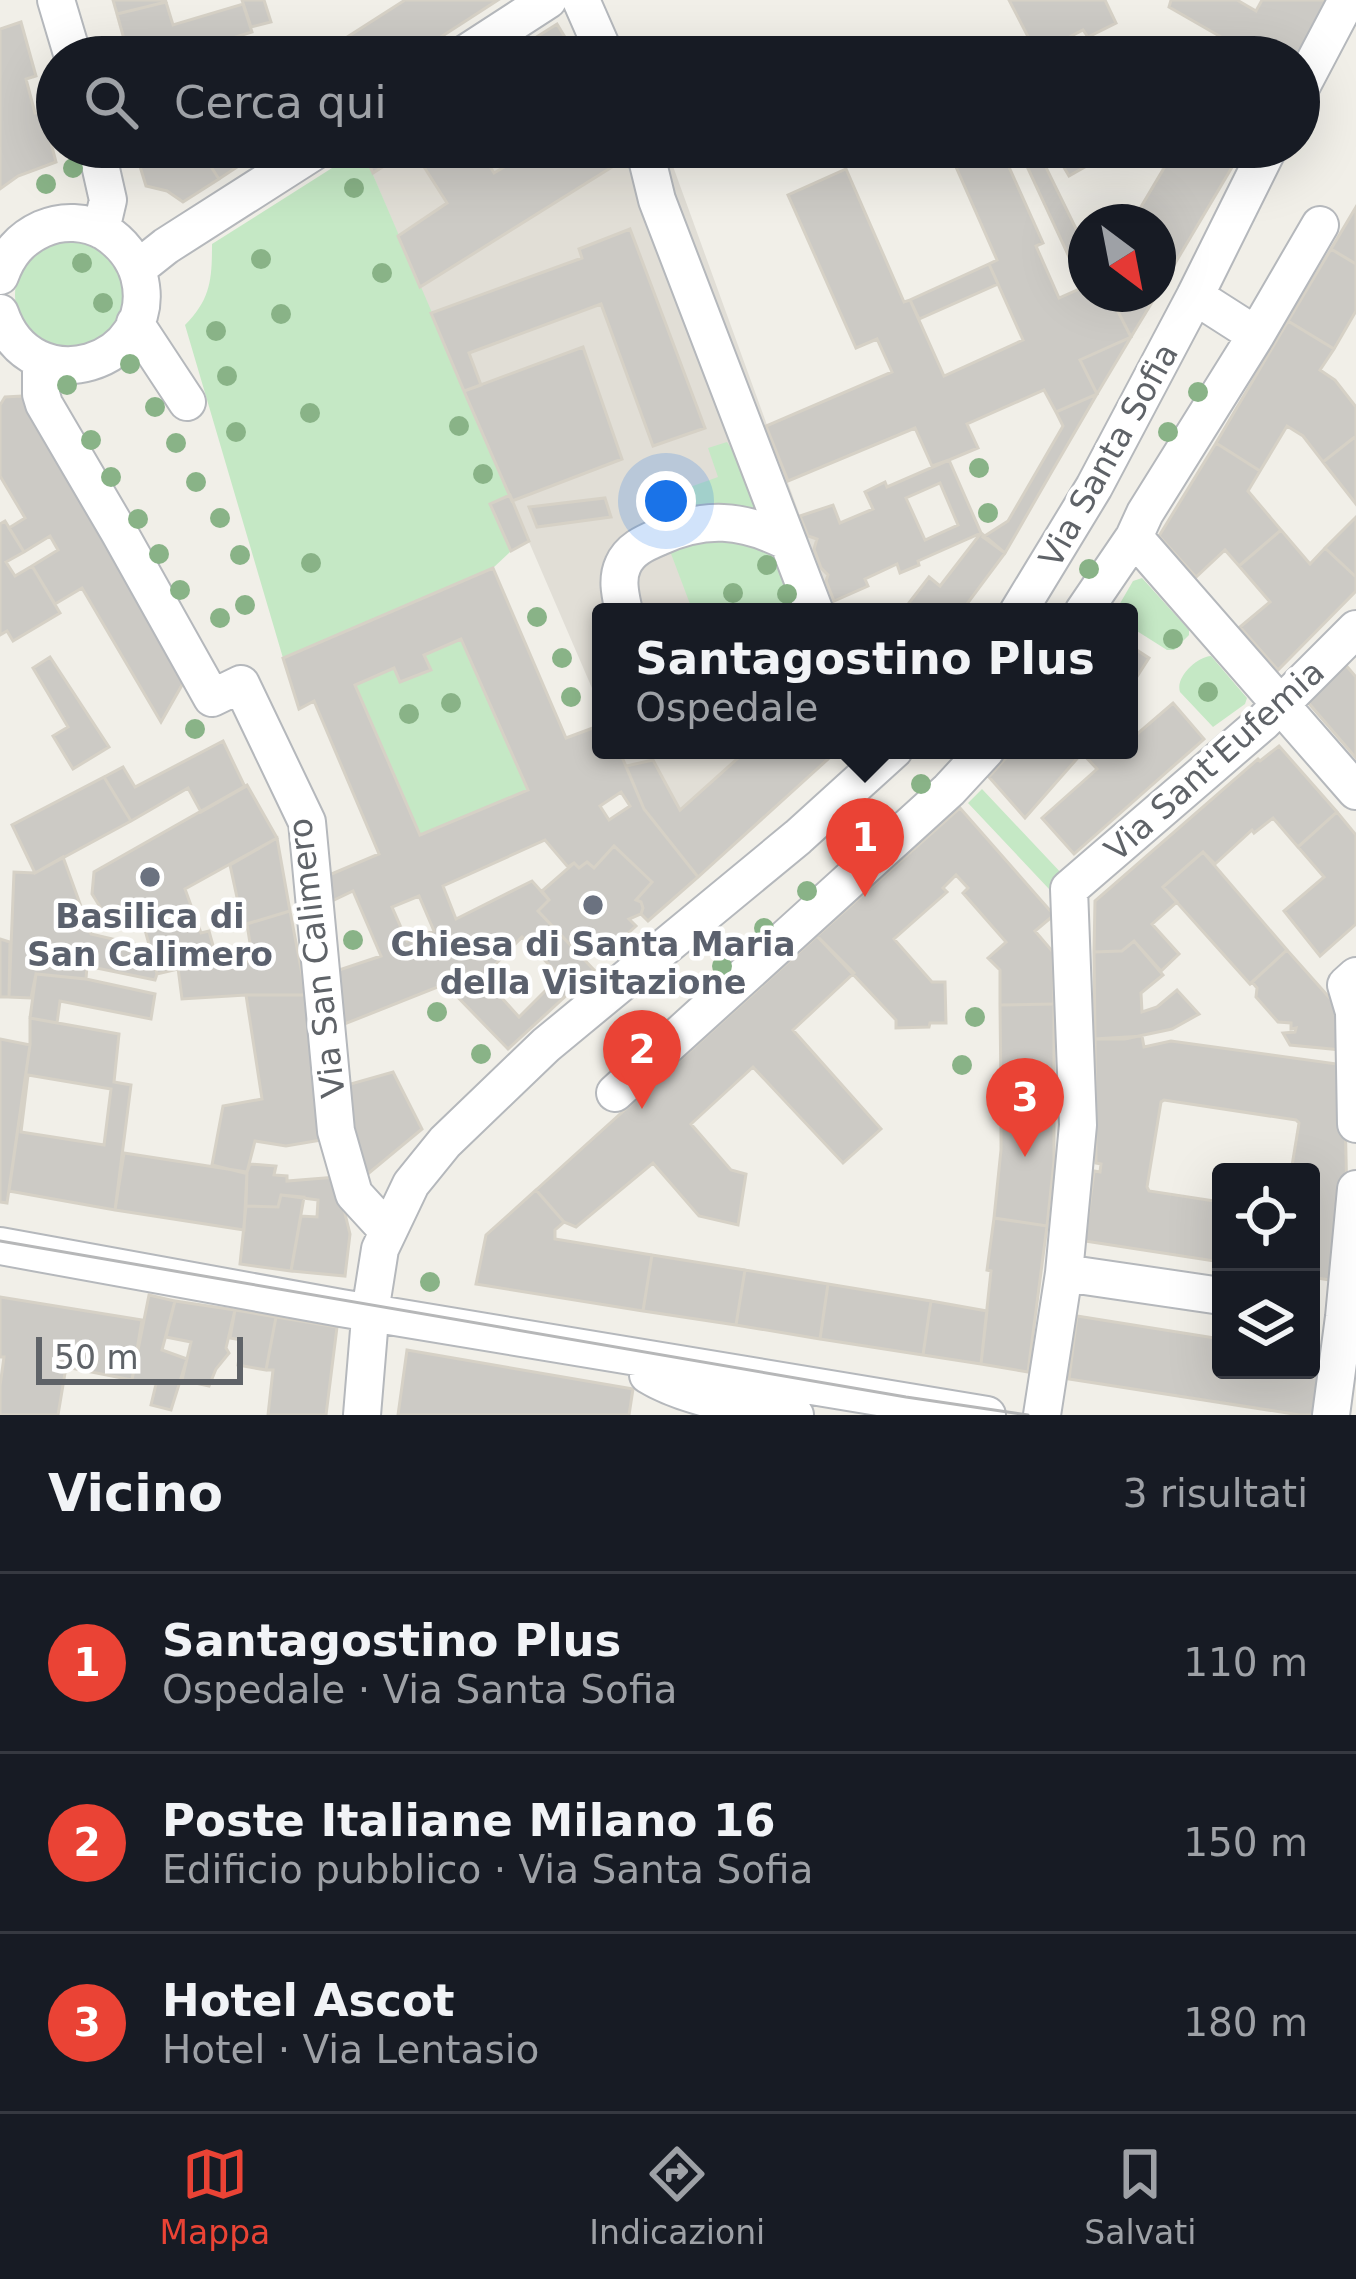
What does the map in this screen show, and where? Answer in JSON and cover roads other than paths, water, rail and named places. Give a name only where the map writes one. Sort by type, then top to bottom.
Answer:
[{"type":"street","points":[[56,0],[67,36]]},
{"type":"street","points":[[492,36],[548,0]]},
{"type":"street","points":[[581,0],[597,36]]},
{"type":"street","points":[[1320,51],[1347,0]]},
{"type":"street","points":[[101,168],[108,200],[101,230]]},
{"type":"street","points":[[137,269],[288,168]]},
{"type":"street","points":[[649,168],[657,200],[810,603]]},
{"type":"street","name":"Via Santa Sofia","points":[[1023,603],[1094,487],[1259,168]]},
{"type":"street","points":[[0,276],[25,238],[49,226],[70,223],[101,230],[117,240],[137,269],[141,296],[135,323],[124,341],[95,361],[68,366],[41,361],[21,348],[2,326]]},
{"type":"street","name":"Via Santa Sofia","points":[[1089,603],[1134,537],[1319,225]]},
{"type":"street","points":[[1195,296],[1256,335]]},
{"type":"street","points":[[135,323],[187,402]]},
{"type":"street","name":"Via San Calimero","points":[[41,361],[44,404],[212,698],[242,684],[307,822],[336,1131],[354,1194],[387,1230]]},
{"type":"street","points":[[622,603],[619,585],[623,565],[638,546],[678,528],[712,521],[758,527],[786,542]]},
{"type":"street","points":[[1134,537],[1356,791]]},
{"type":"street","name":"Via Sant'Eufemia","points":[[1064,1273],[1078,1125],[1070,889],[1281,706],[1356,629]]},
{"type":"street","points":[[362,1415],[380,1249],[411,1184],[446,1142],[547,1045],[798,837],[875,759]]},
{"type":"street","points":[[615,1093],[978,759]]},
{"type":"street","points":[[798,837],[842,885]]},
{"type":"street","points":[[1355,994],[1356,1124]]},
{"type":"street","points":[[1331,1415],[1328,1313],[1356,1190]]},
{"type":"street","points":[[0,1246],[987,1415]]},
{"type":"street","points":[[1042,1415],[1064,1273],[1212,1295]]},
{"type":"street","points":[[376,1311],[422,1314],[460,1303],[621,1330],[666,1362]]},
{"type":"street","points":[[615,1353],[658,1382],[795,1415]]},
{"type":"street","points":[[885,1415],[927,1406]]},
{"type":"tram line","points":[[0,1241],[1028,1415]]},
{"type":"place","name":"Basilica di San Calimero","points":[[150,877]]},
{"type":"place","name":"Santagostino Plus","points":[[865,897]]},
{"type":"place","name":"Chiesa di Santa Maria della Visitazione","points":[[593,905]]},
{"type":"place","name":"Poste Italiane Milano 16","points":[[642,1109]]},
{"type":"place","name":"Hotel Ascot","points":[[1025,1157]]}]
